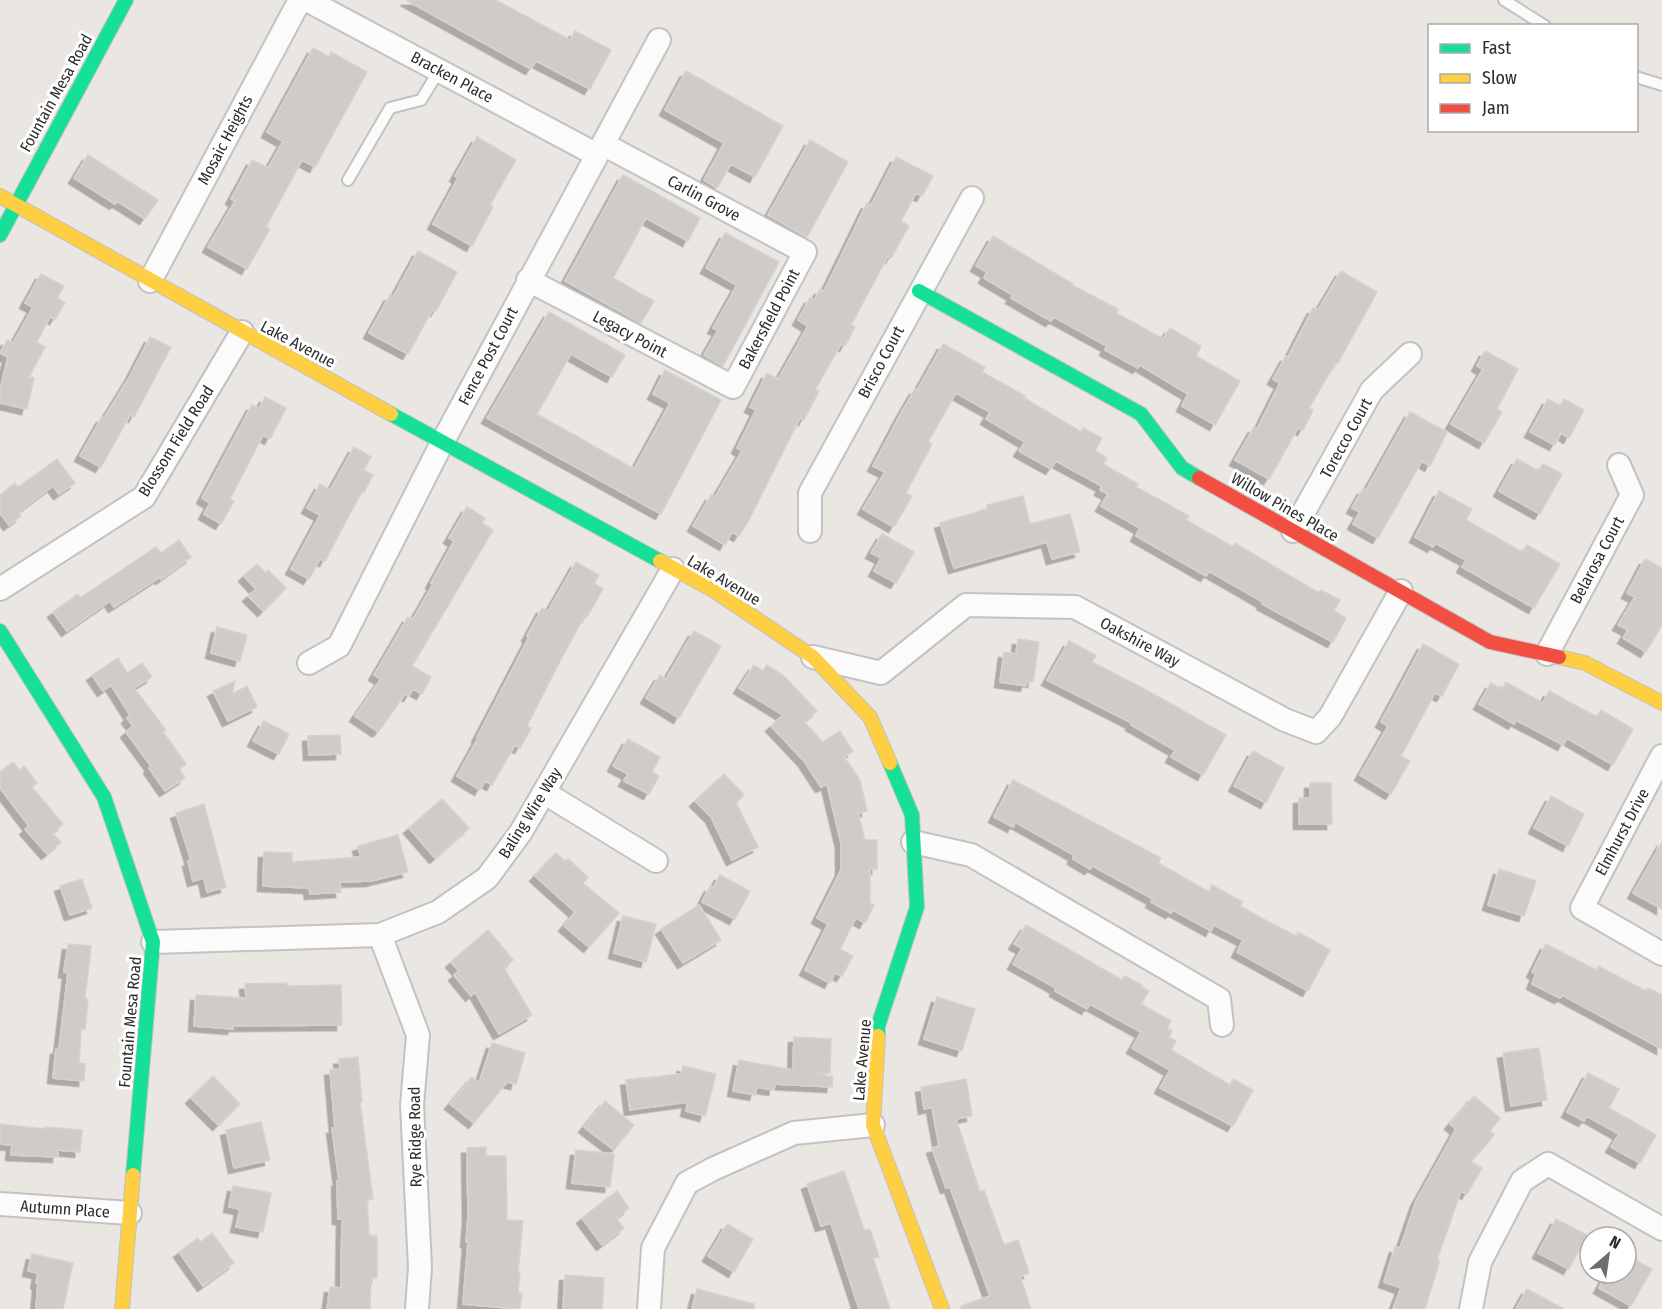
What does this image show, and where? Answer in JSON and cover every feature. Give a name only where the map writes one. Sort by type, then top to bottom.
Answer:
[{"type":"street","name":"Fountain Mesa Road","points":[[0,235],[126,0]]},
{"type":"street","name":"Mosaic Heights","points":[[150,281],[300,0]]},
{"type":"street","name":"Bracken Place","points":[[307,0],[439,71],[600,150]]},
{"type":"street","name":"Fence Post Court","points":[[309,663],[339,646],[528,280],[659,40]]},
{"type":"street","name":"Carlin Grove","points":[[600,150],[805,252]]},
{"type":"street","name":"Lake Avenue","points":[[0,196],[242,332],[713,590],[813,657],[870,717],[912,815],[917,907],[878,1026],[873,1125],[942,1309]]},
{"type":"street","name":"Brisco Court","points":[[810,531],[810,493],[972,198]]},
{"type":"street","name":"Bakersfield Point","points":[[733,387],[805,252]]},
{"type":"street","name":"Legacy Point","points":[[528,280],[733,387]]},
{"type":"street","name":"Willow Pines Place","points":[[920,291],[1141,414],[1182,468],[1490,642],[1585,663],[1662,703]]},
{"type":"street","name":"Blossom Field Road","points":[[0,589],[144,497],[242,332]]},
{"type":"street","name":"Torecco Court","points":[[1293,531],[1372,390],[1410,354]]},
{"type":"street","name":"Belarosa Court","points":[[1547,654],[1632,495],[1619,465]]},
{"type":"street","name":"Baling Wire Way","points":[[153,942],[380,935],[438,912],[487,878],[521,832],[545,793],[673,570]]},
{"type":"street","name":"Oakshire Way","points":[[813,657],[881,673],[966,605],[1075,607],[1286,720],[1316,732],[1330,717],[1401,591]]},
{"type":"street","name":"Fountain Mesa Road","points":[[0,631],[104,797],[153,942],[122,1309]]},
{"type":"street","name":"Elmhurst Drive","points":[[1662,756],[1582,908],[1662,954]]},
{"type":"street","points":[[545,793],[656,861]]},
{"type":"street","points":[[913,842],[971,855],[1219,999],[1222,1025]]},
{"type":"street","name":"Rye Ridge Road","points":[[380,935],[418,1035],[412,1105],[420,1267],[417,1309]]},
{"type":"street","points":[[649,1309],[653,1248],[687,1184],[713,1169],[794,1133],[873,1125]]},
{"type":"street","points":[[1471,1309],[1480,1262],[1522,1182],[1548,1164],[1662,1229]]},
{"type":"street","name":"Autumn Place","points":[[0,1204],[130,1213]]},
{"type":"lane","points":[[1504,0],[1542,24]]},
{"type":"lane","points":[[348,180],[390,108],[421,100],[439,71]]},
{"type":"lane","points":[[1638,78],[1662,85]]},
{"type":"building","points":[[406,0],[496,0],[570,40],[575,31],[611,50],[590,89],[536,61],[531,69]]},
{"type":"building","points":[[313,48],[329,57],[331,52],[367,72],[315,167],[302,160],[266,227],[270,229],[247,269],[208,247],[235,201],[231,199],[252,160],[268,168],[283,141],[267,132]]},
{"type":"building","points":[[686,71],[783,126],[755,177],[731,164],[717,188],[704,180],[724,143],[665,110]]},
{"type":"building","points":[[477,137],[516,160],[490,205],[493,207],[472,246],[433,224],[458,178],[455,176]]},
{"type":"building","points":[[810,140],[848,162],[807,237],[768,215]]},
{"type":"building","points":[[88,155],[158,200],[145,219],[117,201],[115,204],[74,178]]},
{"type":"building","points":[[896,157],[933,176],[922,196],[916,193],[901,221],[909,226],[891,258],[888,256],[851,325],[855,327],[845,346],[841,344],[815,390],[819,391],[804,420],[800,418],[750,518],[739,536],[732,532],[725,545],[693,526],[711,495],[715,497],[742,451],[737,448],[756,410],[750,407],[767,373],[778,379],[808,326],[798,320],[810,298],[814,300],[820,289],[824,291],[867,203],[871,205]]},
{"type":"building","points":[[623,175],[700,218],[688,241],[646,218],[613,278],[654,301],[641,323],[565,281]]},
{"type":"building","points":[[725,233],[779,262],[723,366],[704,355],[718,330],[713,328],[737,285],[706,268]]},
{"type":"building","points":[[993,236],[1072,285],[1118,309],[1116,313],[1163,339],[1170,328],[1201,346],[1196,356],[1240,381],[1215,425],[1182,406],[1188,394],[1140,365],[1138,368],[1105,350],[1107,346],[1054,317],[1051,321],[1011,298],[1013,295],[984,278],[987,272],[976,266]]},
{"type":"building","points":[[418,251],[457,272],[436,311],[433,309],[408,354],[369,333],[390,295],[393,297]]},
{"type":"building","points":[[1341,271],[1377,292],[1338,363],[1336,362],[1309,408],[1313,410],[1303,430],[1298,428],[1269,479],[1235,460],[1254,427],[1257,429],[1280,383],[1273,379],[1286,356],[1288,357],[1313,308],[1318,310]]},
{"type":"building","points":[[41,274],[64,286],[57,298],[65,303],[55,319],[50,317],[37,342],[45,347],[29,377],[34,378],[27,409],[0,403],[0,390],[8,357],[0,353],[7,340],[13,343],[33,307],[25,303]]},
{"type":"building","points":[[549,312],[625,355],[612,377],[571,354],[537,414],[634,469],[670,403],[653,394],[665,370],[721,400],[661,514],[487,418]]},
{"type":"building","points":[[150,337],[171,347],[134,417],[130,415],[101,467],[80,456],[102,417],[104,418],[130,376]]},
{"type":"building","points":[[943,344],[985,367],[982,372],[1081,432],[1083,428],[1102,438],[1095,451],[1107,458],[1103,464],[1138,484],[1136,487],[1189,516],[1186,520],[1233,547],[1235,543],[1319,593],[1321,590],[1340,600],[1334,611],[1346,618],[1333,642],[1262,604],[1263,602],[1209,571],[1206,576],[1136,536],[1140,528],[1101,506],[1108,494],[1100,490],[1102,486],[1056,461],[1051,469],[1019,451],[1025,442],[986,419],[990,412],[956,393],[928,442],[932,444],[906,493],[912,496],[894,527],[863,509],[885,472],[873,466],[901,413]]},
{"type":"building","points":[[1485,351],[1518,369],[1497,409],[1502,412],[1484,443],[1451,424],[1483,369],[1477,366]]},
{"type":"building","points":[[265,397],[286,408],[270,439],[263,435],[230,499],[234,501],[221,524],[204,514],[210,503],[202,498],[252,405],[259,409]]},
{"type":"building","points":[[1548,399],[1560,406],[1564,399],[1584,410],[1569,438],[1561,433],[1555,445],[1530,432]]},
{"type":"building","points":[[1410,412],[1447,432],[1430,466],[1422,461],[1378,538],[1353,524],[1360,512],[1352,508],[1363,489],[1366,490]]},
{"type":"building","points":[[354,447],[371,457],[364,470],[373,475],[364,492],[362,491],[325,561],[320,559],[309,579],[291,569],[320,515],[307,508],[320,484],[330,490]]},
{"type":"building","points":[[57,459],[75,483],[59,494],[53,486],[18,512],[21,516],[9,525],[0,513],[0,495],[15,483],[18,487]]},
{"type":"building","points":[[1517,459],[1538,471],[1543,464],[1562,474],[1540,514],[1499,491]]},
{"type":"building","points":[[1439,491],[1472,509],[1466,520],[1522,552],[1527,545],[1560,564],[1534,608],[1462,567],[1466,560],[1435,543],[1433,547],[1415,537]]},
{"type":"building","points":[[1023,496],[1030,524],[1070,514],[1080,552],[1052,559],[1047,542],[954,568],[940,523],[987,509],[987,505]]},
{"type":"building","points":[[467,507],[485,518],[482,523],[493,530],[412,666],[431,677],[422,694],[413,689],[409,696],[405,694],[377,731],[355,716],[381,679],[374,675],[408,617],[413,619],[433,584],[431,583],[454,541],[449,538]]},
{"type":"building","points":[[882,534],[914,552],[896,583],[874,571],[881,558],[871,553]]},
{"type":"building","points":[[179,540],[191,557],[161,579],[160,577],[114,607],[110,601],[67,631],[53,612],[78,594],[80,598],[156,547],[161,553]]},
{"type":"building","points":[[1645,559],[1662,568],[1662,625],[1646,652],[1623,638],[1628,630],[1618,625],[1635,597],[1627,593]]},
{"type":"building","points":[[576,562],[599,575],[594,583],[603,589],[587,617],[585,615],[557,667],[527,726],[531,728],[520,748],[515,745],[492,785],[485,781],[480,790],[457,776],[542,608],[548,611]]},
{"type":"building","points":[[257,564],[266,573],[268,570],[286,588],[263,611],[248,596],[256,589],[244,576]]},
{"type":"building","points":[[217,627],[247,635],[240,661],[211,653]]},
{"type":"building","points":[[694,631],[721,646],[679,718],[646,698],[660,675],[666,679]]},
{"type":"building","points":[[1018,639],[1039,642],[1033,682],[1027,681],[1026,686],[1000,682],[1004,652],[1016,654]]},
{"type":"building","points":[[1069,641],[1096,655],[1092,662],[1226,735],[1203,775],[1171,757],[1175,750],[1131,725],[1132,723],[1047,680]]},
{"type":"building","points":[[1423,644],[1459,664],[1442,696],[1435,693],[1401,756],[1410,761],[1391,794],[1360,775],[1388,726],[1381,722]]},
{"type":"building","points":[[118,658],[127,673],[142,663],[152,677],[134,688],[166,730],[163,732],[186,764],[179,769],[185,778],[165,791],[149,768],[151,766],[126,732],[133,726],[127,718],[130,715],[111,685],[103,691],[92,675]]},
{"type":"building","points":[[754,665],[763,671],[767,665],[784,676],[817,711],[804,722],[823,742],[840,731],[853,751],[844,757],[860,780],[867,811],[858,813],[865,840],[877,840],[877,869],[870,869],[870,903],[874,905],[865,923],[856,918],[840,949],[853,956],[842,976],[835,973],[830,983],[805,970],[828,924],[817,918],[841,870],[841,843],[827,784],[821,787],[804,761],[771,726],[783,715],[739,688]]},
{"type":"building","points":[[235,681],[232,694],[247,686],[257,707],[228,721],[213,691]]},
{"type":"building","points":[[1506,682],[1543,703],[1549,691],[1597,717],[1601,710],[1633,729],[1613,765],[1567,738],[1563,745],[1516,720],[1514,724],[1479,704],[1491,683],[1502,690]]},
{"type":"building","points":[[264,721],[289,734],[279,754],[253,741]]},
{"type":"building","points":[[340,735],[341,754],[309,755],[308,736]]},
{"type":"building","points":[[628,739],[660,757],[652,772],[659,776],[649,794],[624,781],[628,774],[613,766]]},
{"type":"building","points":[[1253,751],[1284,768],[1266,803],[1234,786]]},
{"type":"building","points":[[13,762],[19,770],[24,766],[37,783],[32,787],[63,824],[52,833],[61,842],[47,854],[25,829],[29,826],[0,788],[0,772]]},
{"type":"building","points":[[724,774],[744,795],[736,803],[758,847],[732,860],[711,817],[695,801]]},
{"type":"building","points":[[1013,780],[1161,858],[1158,863],[1209,892],[1212,885],[1243,902],[1240,906],[1267,921],[1296,936],[1298,932],[1330,950],[1308,991],[1237,952],[1243,940],[1214,925],[1211,931],[1173,910],[1171,913],[1151,902],[1153,899],[1093,866],[1090,869],[1073,859],[1074,855],[1015,822],[1013,827],[994,817]]},
{"type":"building","points":[[1310,783],[1331,783],[1332,824],[1299,824],[1299,798],[1310,798]]},
{"type":"building","points":[[1551,796],[1584,814],[1568,846],[1534,828]]},
{"type":"building","points":[[442,799],[469,828],[435,858],[409,828]]},
{"type":"building","points":[[204,804],[226,887],[207,892],[204,878],[193,881],[188,861],[191,860],[176,813]]},
{"type":"building","points":[[398,835],[408,872],[371,881],[340,882],[341,892],[310,894],[309,888],[263,886],[264,852],[292,853],[292,862],[361,857],[358,846]]},
{"type":"building","points":[[1662,842],[1662,909],[1633,893]]},
{"type":"building","points":[[556,853],[565,861],[568,859],[588,877],[583,883],[619,913],[589,947],[564,926],[575,912],[535,876]]},
{"type":"building","points":[[1499,869],[1536,881],[1524,916],[1488,905]]},
{"type":"building","points":[[720,875],[750,891],[735,919],[702,902],[710,886],[713,888]]},
{"type":"building","points":[[82,879],[92,908],[70,915],[60,886]]},
{"type":"building","points":[[699,905],[721,940],[683,963],[661,929]]},
{"type":"building","points":[[623,916],[656,924],[646,962],[614,953]]},
{"type":"building","points":[[1026,925],[1122,980],[1125,976],[1142,985],[1141,987],[1149,991],[1141,1004],[1171,1021],[1167,1028],[1172,1031],[1169,1037],[1176,1041],[1171,1050],[1230,1085],[1233,1079],[1253,1090],[1233,1126],[1160,1088],[1170,1070],[1132,1048],[1141,1032],[1090,1004],[1087,1009],[1055,991],[1056,988],[1013,964],[1022,948],[1014,944]]},
{"type":"building","points":[[488,930],[513,960],[504,968],[532,1015],[499,1034],[475,992],[471,996],[454,975],[459,971],[451,962]]},
{"type":"building","points":[[68,944],[91,946],[85,999],[88,999],[85,1029],[81,1029],[79,1063],[85,1064],[84,1081],[53,1078],[56,1049],[59,1049],[68,973],[64,972]]},
{"type":"building","points":[[1546,944],[1596,970],[1598,966],[1646,991],[1648,988],[1662,995],[1662,1049],[1562,995],[1560,998],[1532,984],[1536,974],[1532,972]]},
{"type":"building","points":[[287,983],[287,986],[341,985],[342,1025],[233,1026],[233,1029],[194,1026],[196,995],[246,998],[245,984]]},
{"type":"building","points":[[937,997],[975,1009],[962,1051],[924,1039]]},
{"type":"building","points":[[794,1037],[831,1039],[830,1073],[814,1074],[833,1077],[832,1087],[775,1084],[774,1090],[757,1087],[755,1095],[733,1091],[739,1060],[793,1070]]},
{"type":"building","points":[[492,1043],[525,1053],[516,1084],[507,1082],[474,1123],[450,1104],[472,1077],[479,1083]]},
{"type":"building","points":[[1539,1048],[1547,1100],[1511,1106],[1503,1053]]},
{"type":"building","points":[[358,1057],[362,1102],[360,1102],[373,1199],[367,1200],[369,1235],[377,1236],[377,1278],[371,1278],[370,1309],[327,1309],[330,1287],[341,1288],[342,1219],[338,1219],[337,1181],[339,1181],[332,1128],[335,1128],[330,1070],[340,1069],[339,1059]]},
{"type":"building","points":[[683,1066],[716,1074],[705,1116],[686,1111],[688,1102],[630,1110],[626,1080],[681,1074]]},
{"type":"building","points":[[1588,1073],[1619,1089],[1609,1108],[1656,1135],[1640,1163],[1611,1147],[1619,1134],[1587,1116],[1584,1121],[1567,1112]]},
{"type":"building","points":[[213,1076],[240,1104],[218,1125],[191,1098]]},
{"type":"building","points":[[966,1079],[972,1116],[956,1119],[980,1192],[984,1190],[1004,1245],[1018,1240],[1029,1273],[1020,1276],[1031,1309],[961,1309],[961,1306],[990,1296],[950,1187],[946,1188],[932,1148],[939,1146],[932,1107],[924,1109],[921,1087]]},
{"type":"building","points":[[1474,1096],[1500,1118],[1490,1131],[1494,1135],[1471,1162],[1482,1168],[1467,1194],[1461,1191],[1437,1260],[1440,1260],[1425,1309],[1393,1309],[1401,1288],[1384,1282],[1395,1247],[1400,1248],[1416,1201],[1456,1129],[1450,1124]]},
{"type":"building","points":[[605,1101],[634,1125],[614,1150],[584,1127]]},
{"type":"building","points":[[261,1122],[270,1160],[234,1168],[226,1130]]},
{"type":"building","points":[[0,1124],[82,1130],[80,1152],[58,1150],[58,1157],[11,1155],[12,1145],[0,1144]]},
{"type":"building","points":[[486,1147],[486,1156],[506,1156],[507,1220],[523,1221],[518,1272],[520,1272],[518,1293],[522,1293],[520,1309],[463,1304],[468,1242],[466,1242],[467,1148]]},
{"type":"building","points":[[576,1150],[614,1154],[610,1187],[572,1183]]},
{"type":"building","points":[[844,1171],[864,1230],[870,1229],[879,1257],[873,1258],[890,1309],[859,1309],[831,1223],[821,1226],[807,1184]]},
{"type":"building","points":[[233,1186],[271,1193],[263,1232],[236,1227],[240,1209],[229,1207]]},
{"type":"building","points":[[617,1191],[629,1208],[616,1218],[624,1228],[602,1245],[582,1218]]},
{"type":"building","points":[[1556,1219],[1578,1230],[1578,1252],[1569,1269],[1538,1253]]},
{"type":"building","points":[[727,1224],[753,1239],[734,1272],[708,1256]]},
{"type":"building","points":[[212,1233],[234,1263],[203,1286],[179,1252],[198,1238],[200,1242]]},
{"type":"building","points":[[32,1254],[73,1263],[63,1309],[36,1309],[38,1273],[28,1271]]},
{"type":"building","points":[[1638,1261],[1652,1269],[1631,1306],[1599,1288],[1601,1285],[1638,1285]]},
{"type":"building","points":[[565,1275],[604,1278],[602,1309],[563,1309]]},
{"type":"building","points":[[697,1289],[754,1304],[754,1309],[692,1309]]},
{"type":"building","points":[[1527,1289],[1564,1309],[1516,1309]]},
{"type":"traffic: fast","points":[[0,235],[126,0]]},
{"type":"traffic: fast","points":[[919,291],[1141,414],[1182,468],[1199,478]]},
{"type":"traffic: fast","points":[[391,414],[660,561]]},
{"type":"traffic: fast","points":[[0,631],[104,797],[153,942],[133,1175]]},
{"type":"traffic: fast","points":[[878,1036],[878,1026],[917,907],[912,815],[890,763]]},
{"type":"traffic: slow","points":[[0,196],[391,414]]},
{"type":"traffic: slow","points":[[660,561],[713,590],[813,657],[870,717],[890,763]]},
{"type":"traffic: slow","points":[[1559,657],[1585,663],[1662,703]]},
{"type":"traffic: slow","points":[[878,1036],[873,1125],[942,1309]]},
{"type":"traffic: slow","points":[[122,1309],[133,1175]]},
{"type":"traffic: jam","points":[[1199,478],[1490,642],[1559,657]]}]
